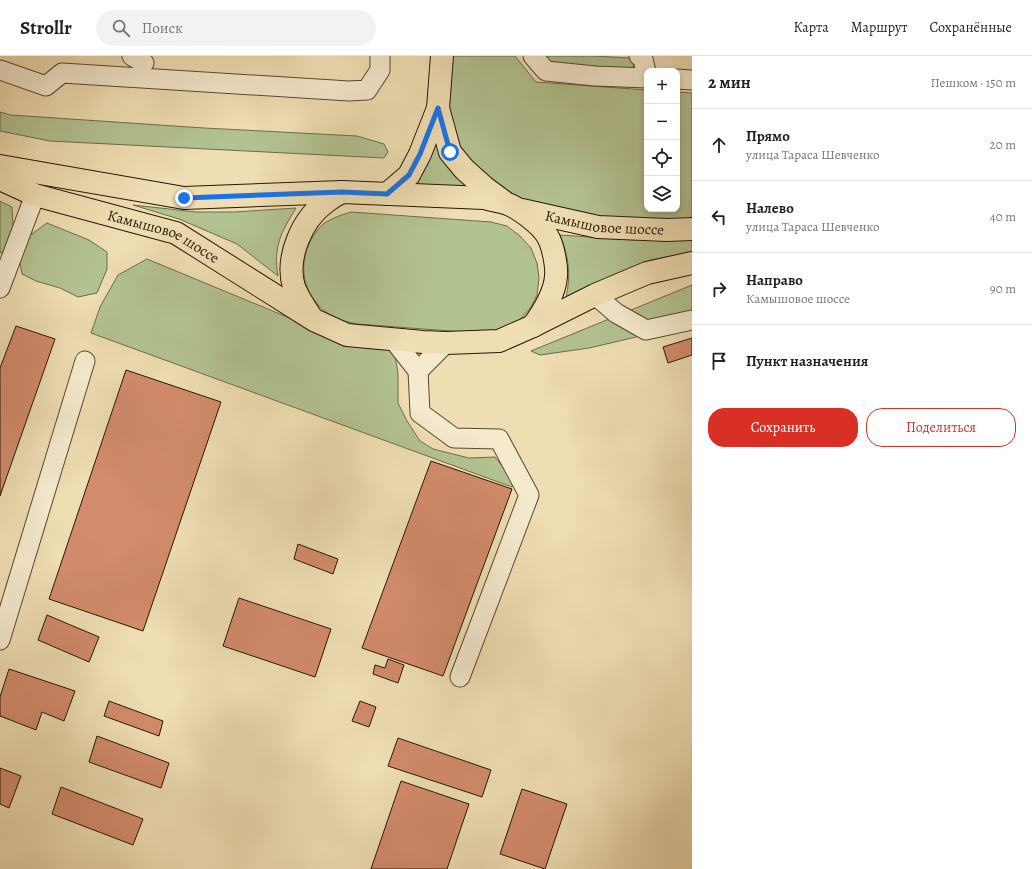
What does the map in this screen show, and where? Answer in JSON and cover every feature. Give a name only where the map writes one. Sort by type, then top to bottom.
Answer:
[{"type":"main road","points":[[387,194],[409,175],[420,154],[438,108],[442,56]]},
{"type":"main road","points":[[438,108],[450,152],[464,169],[484,187],[512,206]]},
{"type":"main road","name":"Камышовое шоссе","points":[[0,166],[184,198],[342,192],[484,198],[598,227],[667,230],[692,229]]},
{"type":"main road","name":"Камышовое шоссе","points":[[0,179],[35,195],[176,233],[314,320],[347,335],[393,340],[446,343],[499,341],[595,295],[647,273],[692,263]]},
{"type":"main road","name":"Камышовое шоссе","points":[[314,320],[303,306],[294,286],[291,269],[294,250],[302,231],[312,215],[325,202],[342,192]]},
{"type":"main road","name":"Камышовое шоссе","points":[[512,206],[535,222],[548,236],[554,257],[556,276],[552,293],[545,308],[533,326]]},
{"type":"lane","points":[[0,70],[46,86],[62,73],[349,91],[367,90],[380,70],[380,56]]},
{"type":"lane","points":[[533,56],[546,71],[596,76],[644,77]]},
{"type":"lane","points":[[639,56],[643,59],[645,68]]},
{"type":"lane","points":[[680,79],[692,80]]},
{"type":"lane","points":[[0,288],[35,195]]},
{"type":"lane","points":[[595,295],[616,313],[646,330],[692,320]]},
{"type":"lane","points":[[393,340],[418,371],[420,413],[454,438],[499,439],[529,495],[460,677]]},
{"type":"lane","points":[[418,371],[446,343]]},
{"type":"lane","points":[[0,640],[85,361]]},
{"type":"green space","points":[[452,56],[515,56],[536,82],[644,90],[644,212],[680,212],[680,92],[692,93],[692,219],[642,222],[538,207],[477,175],[464,157],[446,117]]},
{"type":"green space","points":[[540,56],[629,58],[634,62],[633,69],[559,66],[543,59]]},
{"type":"green space","points":[[0,112],[11,115],[204,128],[357,136],[384,144],[388,152],[384,158],[50,141],[0,131]]},
{"type":"green space","points":[[436,126],[449,161],[468,188],[406,184]]},
{"type":"green space","points":[[0,201],[12,207],[13,226],[3,252],[0,253]]},
{"type":"green space","points":[[133,205],[196,212],[234,212],[296,208],[282,233],[280,240],[277,256],[278,276],[237,244],[179,219]]},
{"type":"green space","points":[[351,212],[491,222],[507,226],[520,236],[531,248],[537,263],[539,278],[537,295],[531,307],[519,321],[490,334],[357,324],[346,322],[337,318],[323,310],[312,298],[305,279],[304,259],[311,240],[323,224]]},
{"type":"green space","points":[[47,223],[89,240],[107,252],[107,269],[97,293],[78,297],[60,288],[36,281],[22,274],[18,253],[29,236]]},
{"type":"green space","points":[[560,235],[635,240],[692,238],[692,252],[650,260],[566,298],[569,273],[567,258]]},
{"type":"green space","points":[[147,259],[333,336],[394,350],[398,373],[398,403],[407,421],[420,441],[433,449],[469,458],[495,457],[515,482],[512,487],[91,333],[100,307],[118,275]]},
{"type":"green space","points":[[692,285],[692,324],[589,348],[540,355],[531,351]]},
{"type":"building","points":[[16,326],[55,339],[0,496],[0,368]]},
{"type":"building","points":[[692,338],[692,355],[668,363],[663,347]]},
{"type":"building","points":[[126,370],[221,402],[143,631],[49,599]]},
{"type":"building","points":[[431,461],[512,489],[443,676],[362,648]]},
{"type":"building","points":[[298,544],[338,559],[333,574],[294,559]]},
{"type":"building","points":[[239,598],[331,629],[315,677],[223,646]]},
{"type":"building","points":[[47,615],[99,637],[89,662],[38,640]]},
{"type":"building","points":[[388,659],[404,665],[398,683],[373,674],[375,665],[385,668]]},
{"type":"building","points":[[9,669],[75,691],[64,721],[42,712],[36,730],[0,716],[0,697]]},
{"type":"building","points":[[109,701],[163,721],[159,736],[104,716]]},
{"type":"building","points":[[360,701],[376,707],[369,727],[352,721]]},
{"type":"building","points":[[97,736],[169,763],[161,788],[89,762]]},
{"type":"building","points":[[398,738],[491,770],[482,797],[388,766]]},
{"type":"building","points":[[0,768],[21,776],[9,808],[0,804]]},
{"type":"building","points":[[401,781],[469,804],[447,869],[371,869]]},
{"type":"building","points":[[61,787],[143,819],[133,845],[52,814]]},
{"type":"building","points":[[522,789],[567,804],[545,869],[500,854]]},
{"type":"route","points":[[184,198],[342,192],[387,194],[409,175],[420,154],[438,108],[450,152]]}]
